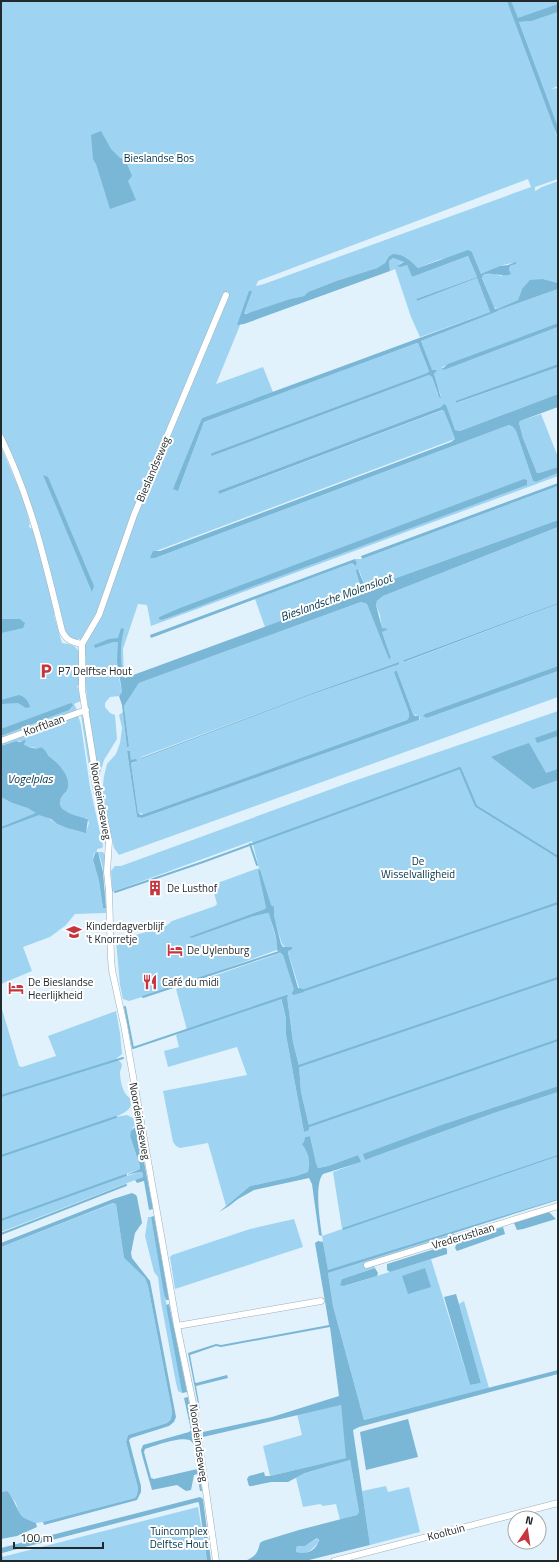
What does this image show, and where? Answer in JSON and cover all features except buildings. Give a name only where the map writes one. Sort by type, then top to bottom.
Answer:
[{"type":"street","name":"Bieslandseweg","points":[[82,644],[99,615],[136,509],[226,295]]},
{"type":"street","points":[[1,438],[15,467],[35,525],[62,631],[65,638],[82,644]]},
{"type":"street","name":"Noordeindseweg","points":[[82,644],[82,684],[98,789],[110,845],[107,872],[111,964],[124,1025],[177,1326],[194,1408],[216,1561]]},
{"type":"street","name":"Korftlaan","points":[[1,741],[86,710]]},
{"type":"street","name":"Vrederustlaan","points":[[367,1265],[558,1206]]},
{"type":"street","points":[[177,1326],[321,1301]]},
{"type":"street","name":"Kooltuin","points":[[334,1561],[558,1503]]},
{"type":"green space","name":"Bieslandse Bos","points":[[1,1],[558,1],[558,5],[515,20],[557,131],[555,131],[558,139],[558,179],[535,187],[535,191],[558,181],[558,283],[543,279],[522,289],[518,300],[497,309],[494,307],[482,277],[483,275],[493,273],[501,276],[509,270],[510,266],[516,264],[512,263],[503,265],[481,274],[472,252],[438,260],[418,268],[410,260],[403,256],[393,254],[389,256],[385,263],[377,268],[336,281],[308,292],[304,296],[290,299],[249,314],[245,313],[216,384],[263,367],[273,392],[202,418],[178,491],[204,422],[417,343],[429,371],[427,373],[212,453],[212,456],[429,375],[432,377],[438,395],[441,396],[434,376],[435,370],[432,371],[421,341],[499,310],[558,289],[558,323],[442,367],[444,370],[558,327],[558,364],[456,402],[457,403],[558,367],[558,394],[460,431],[455,430],[443,404],[441,407],[218,491],[219,494],[443,410],[455,439],[156,551],[155,558],[509,425],[516,431],[533,481],[536,482],[558,473],[558,476],[151,626],[147,605],[138,604],[123,649],[124,677],[119,678],[122,692],[119,696],[110,697],[105,703],[105,707],[110,713],[115,715],[117,739],[104,760],[98,780],[87,699],[85,677],[86,658],[80,639],[75,640],[64,632],[15,462],[1,431]],"holes":[[[528,179],[531,187],[256,286],[258,281]],[[522,480],[527,483],[526,485],[162,620],[159,617]]]},
{"type":"green space","points":[[558,12],[558,86],[551,89],[558,88],[558,127],[519,22],[532,21]]},
{"type":"green space","points":[[468,256],[477,277],[416,299],[417,301],[477,278],[490,312],[420,337],[411,317],[395,269],[390,271],[389,261],[393,258],[404,262],[399,264],[401,267],[407,265],[412,277]]},
{"type":"green space","points":[[541,414],[558,457],[558,467],[537,473],[523,438],[519,423],[520,421]]},
{"type":"green space","points":[[1,447],[23,498],[30,528],[34,529],[56,613],[54,615],[62,643],[74,646],[79,652],[79,685],[77,686],[83,700],[74,704],[77,710],[1,738],[1,736],[69,710],[1,733]]},
{"type":"green space","points":[[558,486],[558,520],[368,588],[366,588],[359,570],[363,591],[265,627],[255,599],[352,563],[354,566],[357,563],[355,559],[362,559]]},
{"type":"green space","points":[[558,527],[558,603],[404,660],[405,662],[558,604],[558,666],[424,715],[427,718],[558,671],[558,697],[119,855],[114,848],[102,795],[104,776],[107,764],[116,754],[120,743],[122,728],[119,715],[123,712],[127,746],[129,746],[124,706],[139,683],[361,602],[367,604],[390,659],[391,658],[382,632],[380,615],[376,605],[377,601],[383,596]],"holes":[[[399,662],[394,666],[310,695],[141,759],[141,757]],[[394,671],[397,671],[413,714],[420,717],[419,720],[142,818],[137,817],[127,751],[130,751],[131,760],[136,762],[131,763],[138,813],[144,814],[407,720],[409,713]]]},
{"type":"green space","name":"De Wisselvalligheid","points":[[558,711],[558,1086],[447,1123],[365,1160],[494,1113],[558,1092],[558,1199],[328,1271],[322,1236],[342,1229],[333,1172],[360,1162],[358,1155],[318,1168],[310,1136],[305,1137],[305,1146],[309,1159],[308,1172],[250,1186],[226,1206],[208,1143],[180,1148],[173,1142],[163,1091],[247,1075],[237,1047],[168,1067],[164,1051],[179,1047],[176,1035],[187,1030],[176,989],[280,953],[283,955],[296,991],[300,991],[287,949],[282,944],[274,918],[266,907],[265,909],[190,937],[192,938],[251,917],[268,913],[278,945],[277,950],[175,987],[129,1001],[123,999],[120,985],[116,941],[166,926],[172,921],[215,906],[217,904],[212,885],[259,868],[252,841],[112,892],[111,871],[115,866],[121,866],[348,783]],"holes":[[[287,996],[293,1042],[299,1066],[301,1092],[309,1126],[304,1132],[286,1035],[286,1018],[281,999]]]},
{"type":"green space","points":[[78,715],[81,725],[90,787],[103,846],[102,848],[97,849],[98,852],[94,853],[93,860],[99,881],[103,908],[106,908],[106,913],[75,914],[66,925],[50,937],[23,947],[32,971],[1,984],[1,829],[36,815],[42,815],[59,825],[82,832],[86,832],[89,823],[87,818],[71,815],[61,807],[60,801],[67,789],[68,783],[63,771],[53,759],[41,750],[27,747],[24,744],[26,741],[16,741],[1,746],[1,743]]},
{"type":"green space","points":[[81,715],[84,717],[106,834],[106,846],[92,787]]},
{"type":"green space","points":[[1,797],[10,802],[23,805],[36,812],[36,814],[1,827]]},
{"type":"green space","points":[[98,852],[103,852],[106,857],[107,908],[104,872]]},
{"type":"green space","points":[[1,1006],[19,1066],[22,1067],[56,1056],[48,1036],[116,1011],[122,1054],[116,1059],[120,1061],[122,1065],[120,1072],[124,1092],[132,1099],[132,1103],[125,1112],[116,1117],[127,1115],[135,1119],[137,1125],[133,1127],[130,1136],[140,1169],[126,1174],[127,1176],[140,1172],[143,1173],[143,1177],[1,1232]]},
{"type":"green space","points":[[114,1203],[116,1204],[124,1258],[145,1278],[148,1286],[172,1411],[171,1419],[167,1423],[128,1435],[126,1442],[138,1488],[135,1498],[36,1523],[24,1519],[19,1515],[16,1503],[7,1491],[1,1492],[1,1247]]},
{"type":"green space","points":[[148,1217],[151,1217],[182,1393],[178,1391],[176,1383],[161,1302],[158,1277],[154,1272],[145,1236]]},
{"type":"green space","points":[[294,1219],[303,1247],[175,1289],[170,1257],[172,1255],[250,1229]]},
{"type":"green space","points":[[454,1233],[455,1236],[374,1265],[375,1268],[342,1279],[345,1286],[431,1259],[470,1385],[481,1383],[459,1304],[464,1301],[489,1388],[364,1420],[333,1306],[328,1273]]},
{"type":"green space","points":[[341,1405],[347,1458],[270,1476],[263,1446],[302,1435],[297,1414]]},
{"type":"green space","points":[[350,1460],[359,1512],[357,1515],[340,1520],[336,1504],[323,1506],[320,1504],[303,1507],[296,1478],[305,1473]]},
{"type":"green space","points":[[386,1486],[388,1492],[409,1487],[420,1532],[370,1545],[362,1491]]},
{"type":"green space","name":"Tuincomplex Delftse Hout","points":[[198,1507],[207,1561],[3,1561],[2,1557]]},
{"type":"green space","points":[[318,1538],[318,1543],[308,1552],[296,1553],[297,1546],[305,1546]]},
{"type":"water","points":[[507,1],[511,1],[518,18],[558,4],[558,12],[532,21],[519,22],[558,127],[558,138]]},
{"type":"water","points":[[101,131],[111,149],[120,158],[125,159],[132,176],[128,181],[136,200],[110,209],[96,164],[93,159],[91,135]]},
{"type":"water","points":[[468,250],[472,252],[481,274],[500,266],[516,262],[516,264],[510,266],[509,270],[511,274],[483,275],[482,278],[495,309],[518,300],[522,289],[530,280],[543,279],[558,283],[558,289],[499,310],[421,341],[432,370],[437,370],[434,374],[441,398],[439,397],[432,377],[429,375],[212,456],[211,455],[212,453],[427,373],[429,371],[417,343],[204,422],[178,491],[173,489],[202,418],[490,312],[477,278],[417,301],[416,299],[477,277],[468,256],[412,277],[407,265],[401,267],[397,266],[404,262],[393,258],[389,261],[390,271],[244,324],[237,325],[249,291],[252,291],[244,313],[246,314],[290,299],[304,296],[308,292],[336,281],[377,268],[385,263],[389,256],[393,254],[403,256],[410,260],[418,268]]},
{"type":"water","points":[[558,323],[558,327],[444,370],[442,369],[448,364]]},
{"type":"water","points":[[558,364],[558,367],[456,403],[456,401]]},
{"type":"water","points":[[558,394],[558,407],[520,421],[519,423],[523,438],[537,473],[558,467],[558,473],[536,482],[533,481],[516,431],[509,425],[155,558],[150,558],[153,551],[160,551],[451,442],[455,439],[444,411],[442,410],[219,494],[218,491],[441,407],[443,404],[446,405],[455,430],[460,431]]},
{"type":"water","points":[[43,475],[48,477],[94,586],[92,592]]},
{"type":"water","points":[[524,479],[527,480],[527,485],[176,615],[162,620],[159,619],[159,617],[180,608]]},
{"type":"water","points":[[558,483],[558,486],[362,559],[361,556]]},
{"type":"water","points":[[558,520],[558,527],[383,596],[377,601],[376,605],[382,628],[388,629],[382,632],[391,658],[389,659],[367,604],[361,602],[139,683],[124,706],[129,746],[127,747],[122,705],[119,696],[122,692],[117,661],[118,642],[113,642],[95,648],[94,645],[109,639],[118,638],[121,628],[124,629],[121,646],[121,658],[123,676],[125,678],[362,591],[356,571],[357,569],[366,588],[368,588]]},
{"type":"water","points":[[355,559],[357,563],[355,566],[352,563],[151,638],[150,635]]},
{"type":"water","points":[[558,604],[404,662],[404,660]]},
{"type":"water","points":[[1,619],[20,619],[25,623],[23,628],[1,633]]},
{"type":"water","points":[[399,662],[399,664],[394,666],[310,695],[141,759],[310,694]]},
{"type":"water","points":[[558,666],[558,671],[427,718],[423,716],[425,714]]},
{"type":"water","points":[[397,671],[413,714],[415,716],[419,716],[419,720],[142,818],[137,817],[127,751],[130,751],[131,760],[136,759],[137,761],[131,763],[138,813],[141,815],[407,720],[409,713],[394,672]]},
{"type":"water","points":[[19,695],[26,699],[30,707],[26,708],[18,703],[1,704],[1,700]]},
{"type":"water","points":[[71,703],[73,705],[69,710],[1,736],[1,729]]},
{"type":"water","points":[[558,730],[558,736],[537,743],[535,738]]},
{"type":"water","name":"Vogelplas","points":[[16,741],[20,742],[26,741],[24,744],[28,747],[43,748],[63,770],[67,778],[68,787],[60,801],[60,805],[63,809],[76,816],[88,819],[86,833],[67,828],[57,824],[51,819],[39,815],[1,829],[1,827],[36,813],[28,808],[10,802],[1,797],[1,746]]},
{"type":"water","points":[[529,743],[546,773],[558,769],[558,780],[533,789],[491,757]]},
{"type":"water","points":[[98,852],[103,872],[106,908],[103,908],[99,881],[93,860],[95,853]]},
{"type":"water","points":[[258,870],[260,870],[271,905],[274,907],[274,916],[281,944],[283,947],[292,947],[288,953],[298,988],[303,989],[304,992],[293,995],[292,993],[294,989],[283,955],[277,950],[276,936],[268,913],[251,917],[192,938],[189,937],[265,909],[266,907]]},
{"type":"water","points":[[287,996],[293,1042],[299,1066],[301,1092],[309,1126],[309,1130],[304,1132],[286,1035],[286,1018],[281,998]]},
{"type":"water","points":[[558,1086],[558,1092],[494,1113],[365,1160],[363,1154],[447,1123]]},
{"type":"water","points":[[137,1125],[153,1209],[149,1210],[144,1181],[137,1183],[135,1180],[143,1177],[143,1173],[140,1172],[126,1175],[140,1169],[130,1136],[131,1131]]},
{"type":"water","points":[[310,1136],[318,1168],[358,1155],[361,1162],[323,1174],[320,1179],[318,1204],[322,1236],[319,1235],[312,1184],[309,1178],[254,1190],[219,1212],[250,1186],[308,1172],[308,1157],[302,1144],[305,1137]]},
{"type":"water","points":[[558,1156],[343,1230],[343,1228]]},
{"type":"water","points":[[132,1193],[137,1197],[142,1223],[135,1233],[131,1253],[132,1258],[150,1281],[176,1417],[174,1422],[169,1426],[131,1438],[129,1440],[141,1486],[141,1492],[137,1500],[44,1525],[43,1522],[135,1498],[138,1488],[126,1442],[128,1435],[167,1423],[171,1419],[172,1411],[148,1286],[145,1278],[124,1258],[116,1204],[113,1203],[1,1247],[1,1243]]},
{"type":"water","points":[[558,1199],[328,1273],[333,1306],[364,1420],[558,1370],[558,1374],[359,1427],[353,1430],[370,1545],[305,1561],[245,1561],[256,1554],[260,1543],[263,1541],[357,1515],[359,1512],[350,1460],[305,1473],[288,1482],[271,1482],[249,1486],[247,1479],[249,1476],[264,1472],[265,1476],[270,1476],[346,1458],[341,1405],[203,1437],[203,1432],[272,1417],[339,1396],[330,1327],[221,1347],[216,1346],[190,1355],[196,1383],[227,1375],[228,1378],[196,1386],[200,1409],[188,1353],[216,1344],[221,1345],[329,1325],[315,1243],[318,1241],[323,1242],[328,1270]],"holes":[[[317,1538],[319,1540],[316,1547],[310,1551],[303,1553],[296,1552],[297,1546],[305,1546]]]},
{"type":"water","points":[[549,1212],[556,1219],[517,1230],[514,1223]]},
{"type":"water","points":[[154,1216],[169,1300],[166,1300],[164,1294],[151,1217]]},
{"type":"water","points":[[503,1227],[505,1234],[457,1251],[455,1248],[457,1242]]},
{"type":"water","points":[[444,1246],[447,1249],[447,1254],[390,1272],[387,1270],[387,1264]]},
{"type":"water","points":[[375,1268],[378,1273],[377,1276],[344,1286],[340,1285],[342,1279]]},
{"type":"water","points":[[425,1268],[431,1287],[408,1294],[402,1276]]},
{"type":"water","points":[[456,1294],[481,1383],[470,1385],[444,1297]]},
{"type":"water","points":[[169,1304],[187,1392],[182,1393],[166,1305]]},
{"type":"water","points":[[188,1397],[197,1451],[195,1451],[192,1442],[183,1439],[170,1441],[145,1449],[144,1452],[151,1478],[154,1479],[197,1469],[197,1456],[202,1491],[200,1491],[197,1474],[194,1475],[191,1490],[186,1491],[177,1485],[152,1490],[141,1450],[143,1445],[189,1432],[191,1430],[184,1398]]},
{"type":"water","points":[[408,1419],[418,1457],[366,1470],[360,1432]]},
{"type":"water","points":[[7,1491],[22,1516],[25,1519],[36,1523],[37,1527],[17,1536],[1,1539],[1,1492]]},
{"type":"water","points":[[200,1497],[203,1499],[211,1561],[207,1561],[198,1502],[2,1553],[3,1561],[1,1561],[1,1548]]},
{"type":"waterway","points":[[115,892],[203,862],[460,768],[476,806],[558,857]]},
{"type":"waterway","points":[[250,844],[257,865]]},
{"type":"waterway","points":[[302,991],[558,903]]},
{"type":"waterway","points":[[143,997],[279,952]]},
{"type":"waterway","points":[[299,1066],[558,978]]},
{"type":"waterway","points":[[125,1007],[133,1048],[287,996]]},
{"type":"waterway","points":[[309,1126],[558,1040]]},
{"type":"waterway","points":[[1,1096],[123,1058]]},
{"type":"waterway","points":[[1,1156],[116,1117]]},
{"type":"waterway","points":[[1,1220],[126,1175]]},
{"type":"waterway","points":[[1,1234],[126,1185]]},
{"type":"place","name":"P7 Delftse Hout","points":[[46,671]]},
{"type":"place","name":"De Lusthof","points":[[155,888]]},
{"type":"place","name":"Kinderdagverblijf 't Knorretje","points":[[74,932]]},
{"type":"place","name":"De Uylenburg","points":[[175,950]]},
{"type":"place","name":"Café du midi","points":[[150,982]]},
{"type":"place","name":"De Bieslandse Heerlijkheid","points":[[16,988]]},
{"type":"water label","name":"Bieslandsche Molensloot","points":[[336,597]]}]
